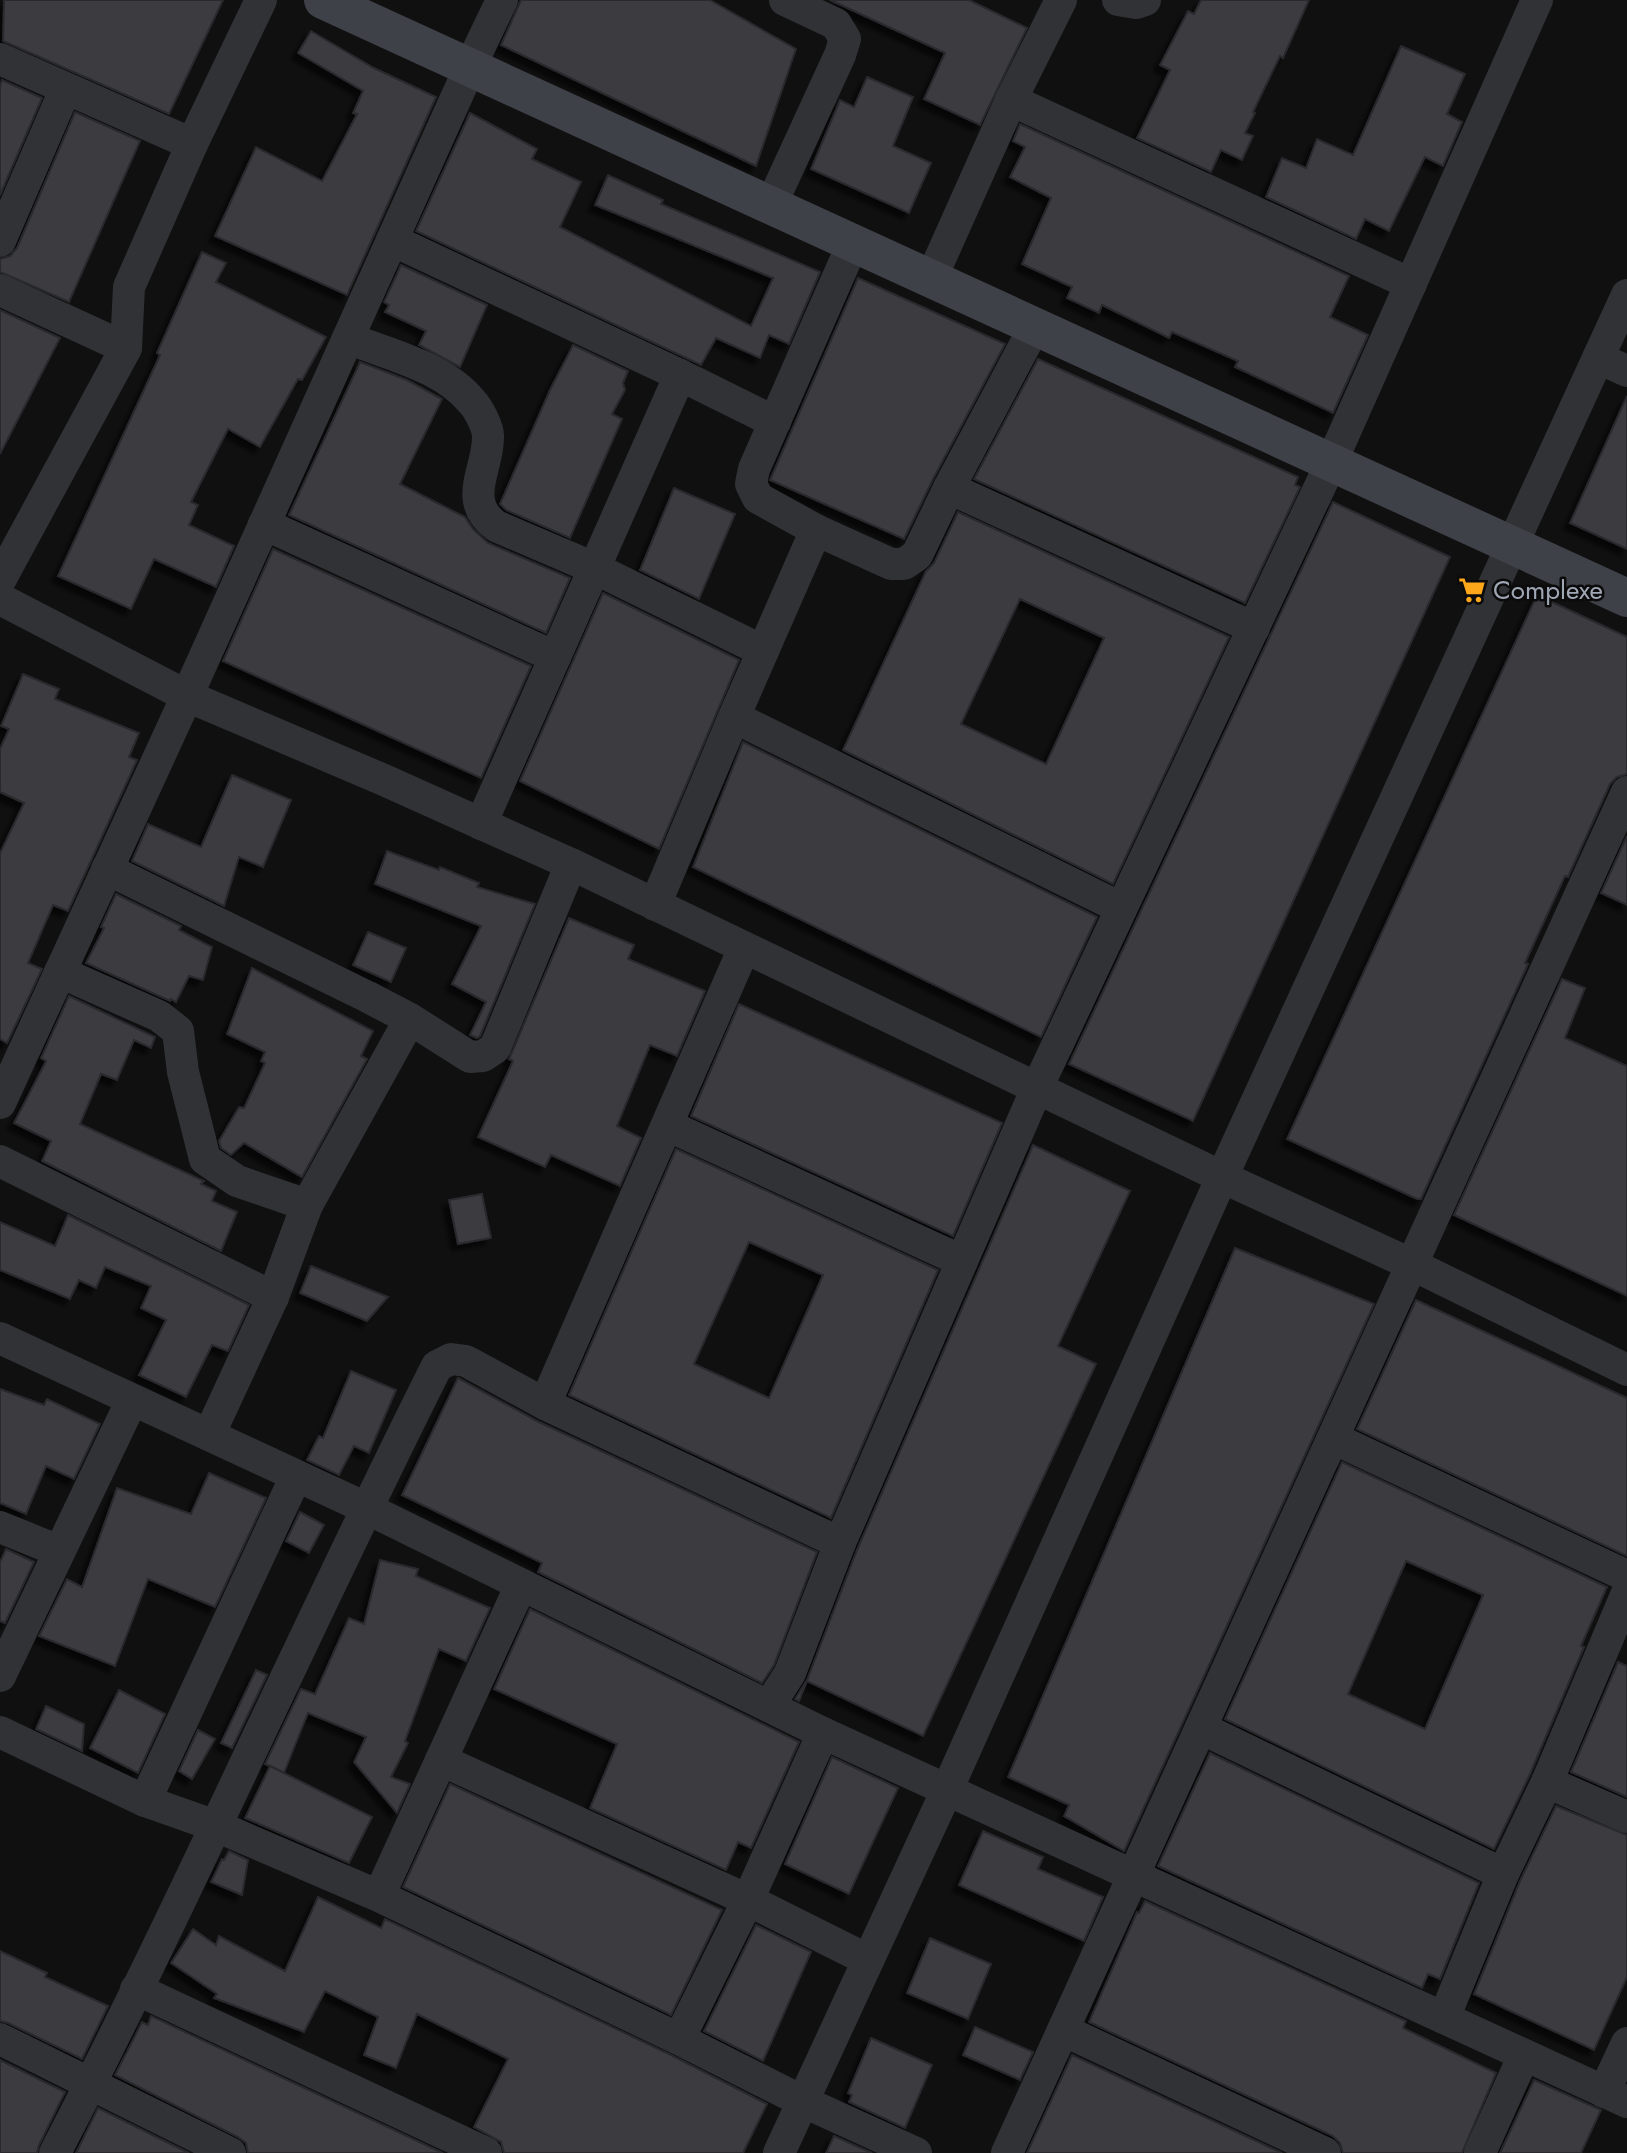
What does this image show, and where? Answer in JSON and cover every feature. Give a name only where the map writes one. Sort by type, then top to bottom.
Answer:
[{"type":"street","points":[[0,580],[126,348],[129,287],[192,144],[261,0]]},
{"type":"street","points":[[323,0],[1627,598]]},
{"type":"street","points":[[0,1103],[502,0]]},
{"type":"street","points":[[771,205],[845,39],[836,24],[785,0]]},
{"type":"street","points":[[930,279],[1011,100],[1061,0]]},
{"type":"street","points":[[1118,0],[1136,3],[1145,0]]},
{"type":"street","points":[[769,1706],[790,1673],[840,1543],[1037,1088],[1331,463],[1537,0]]},
{"type":"street","points":[[0,59],[192,144]]},
{"type":"street","points":[[0,241],[65,90]]},
{"type":"street","points":[[1011,100],[1411,284]]},
{"type":"street","points":[[392,240],[775,422]]},
{"type":"street","points":[[853,243],[754,469],[751,484],[758,498],[816,530],[891,564],[904,564],[916,555],[1035,326]]},
{"type":"street","points":[[0,290],[126,348]]},
{"type":"street","points":[[779,2153],[947,1790],[1222,1177],[1627,295]]},
{"type":"street","points":[[348,338],[441,375],[473,402],[489,434],[477,499],[488,520],[763,651]]},
{"type":"street","points":[[1598,358],[1627,371]]},
{"type":"street","points":[[481,824],[680,375]]},
{"type":"street","points":[[949,488],[1254,628]]},
{"type":"street","points":[[264,524],[555,657]]},
{"type":"street","points":[[655,905],[816,530]]},
{"type":"street","points":[[0,600],[187,696],[571,864],[1222,1177],[1413,1265],[1627,1370]]},
{"type":"street","points":[[734,717],[1121,908]]},
{"type":"street","points":[[1007,2153],[1624,805]]},
{"type":"street","points":[[107,869],[410,1019],[470,1057],[483,1056],[495,1048],[571,864]]},
{"type":"street","points":[[545,1404],[744,948]]},
{"type":"street","points":[[60,972],[159,1016],[178,1031],[183,1072],[205,1159],[237,1181],[307,1205]]},
{"type":"street","points":[[209,1435],[273,1297],[307,1205],[410,1019]]},
{"type":"street","points":[[667,1125],[962,1261]]},
{"type":"street","points":[[0,1161],[273,1297]]},
{"type":"street","points":[[0,1338],[366,1508],[823,1733],[1616,2097],[1627,2043]]},
{"type":"street","points":[[55,2153],[90,2086],[366,1508],[437,1366],[452,1359],[466,1361],[545,1404],[840,1543]]},
{"type":"street","points":[[0,1676],[132,1400]]},
{"type":"street","points":[[1333,1438],[1627,1576]]},
{"type":"street","points":[[145,1801],[296,1476]]},
{"type":"street","points":[[0,1527],[59,1551]]},
{"type":"street","points":[[379,1896],[521,1585]]},
{"type":"street","points":[[1444,2018],[1503,1874],[1547,1782],[1627,1593]]},
{"type":"street","points":[[1201,1728],[1503,1874]]},
{"type":"street","points":[[0,1732],[145,1801],[216,1826],[379,1896],[679,2039],[804,2102],[916,2153]]},
{"type":"street","points":[[679,2039],[748,1900],[823,1733]]},
{"type":"street","points":[[441,1760],[748,1900],[868,1961]]},
{"type":"street","points":[[1547,1782],[1627,1816]]},
{"type":"street","points":[[136,1989],[486,2153]]},
{"type":"street","points":[[1063,2030],[1325,2153]]},
{"type":"street","points":[[0,2039],[90,2086],[230,2153]]},
{"type":"street","points":[[1480,2153],[1524,2055]]},
{"type":"building","points":[[4,0],[223,0],[169,114],[3,41]]},
{"type":"building","points":[[521,0],[710,0],[796,49],[756,166],[501,45]]},
{"type":"building","points":[[830,0],[969,0],[1027,28],[980,125],[924,99],[945,53]]},
{"type":"building","points":[[1201,0],[1309,0],[1283,58],[1280,56],[1253,112],[1255,113],[1245,133],[1253,136],[1242,160],[1221,150],[1211,172],[1137,138],[1170,70],[1160,65],[1188,11],[1194,14]]},
{"type":"building","points":[[311,31],[374,68],[436,97],[347,295],[215,236],[256,147],[322,181],[357,114],[353,113],[363,91],[298,53]]},
{"type":"building","points":[[1401,46],[1465,74],[1447,114],[1462,122],[1443,166],[1425,157],[1389,231],[1365,219],[1356,239],[1266,197],[1282,158],[1306,168],[1317,139],[1353,155]]},
{"type":"building","points":[[867,77],[913,97],[893,146],[931,163],[909,213],[811,169],[840,100],[854,107]]},
{"type":"building","points":[[2,80],[42,98],[0,195],[0,86]]},
{"type":"building","points":[[75,112],[140,141],[69,302],[0,272],[0,259],[10,256],[17,248]]},
{"type":"building","points":[[470,113],[537,149],[532,159],[581,182],[560,227],[751,326],[773,278],[595,205],[608,175],[663,200],[661,204],[820,272],[789,344],[769,335],[760,358],[716,338],[701,365],[416,231]]},
{"type":"building","points":[[1020,124],[1349,276],[1330,317],[1368,335],[1333,413],[1235,367],[1238,361],[1172,332],[1169,338],[1102,305],[1099,313],[1067,298],[1072,287],[1022,264],[1051,198],[1010,177],[1025,147],[1013,141]]},
{"type":"building","points":[[202,252],[226,263],[216,282],[326,337],[302,380],[298,379],[260,447],[228,429],[191,502],[198,505],[189,525],[234,546],[216,587],[154,559],[131,609],[58,576],[160,355],[157,353]]},
{"type":"building","points":[[401,265],[487,305],[460,367],[419,345],[426,331],[385,312],[389,305],[384,302]]},
{"type":"building","points":[[858,278],[1005,344],[904,539],[770,480]]},
{"type":"building","points":[[0,310],[60,338],[0,454]]},
{"type":"building","points":[[573,345],[628,371],[623,383],[625,390],[612,414],[622,419],[570,538],[506,510],[500,504],[550,390]]},
{"type":"building","points":[[1038,359],[1298,477],[1295,485],[1300,487],[1245,603],[974,479]]},
{"type":"building","points":[[360,362],[407,380],[442,399],[400,484],[465,517],[488,543],[570,578],[546,633],[289,515]]},
{"type":"building","points":[[1627,396],[1627,549],[1570,523]]},
{"type":"building","points":[[674,488],[735,514],[699,599],[640,570]]},
{"type":"building","points":[[1333,502],[1450,557],[1193,1121],[1069,1064]]},
{"type":"building","points":[[958,512],[1229,637],[1113,884],[843,750],[926,571],[934,563]],"holes":[[[1020,599],[1104,638],[1046,764],[961,724]]]},
{"type":"building","points":[[273,549],[531,666],[481,778],[223,661]]},
{"type":"building","points":[[603,593],[739,660],[659,849],[520,781]]},
{"type":"building","points":[[1537,595],[1627,637],[1627,774],[1617,777],[1610,784],[1525,963],[1528,964],[1421,1199],[1417,1199],[1287,1139]]},
{"type":"building","points":[[23,674],[59,689],[55,699],[139,733],[129,757],[137,760],[68,911],[53,905],[28,963],[42,969],[7,1043],[0,1039],[0,853],[24,803],[0,792],[0,749],[9,729],[1,726]]},
{"type":"building","points":[[743,742],[1097,917],[1041,1037],[693,867]]},
{"type":"building","points":[[232,775],[291,800],[263,867],[239,857],[224,906],[132,861],[148,824],[201,847]]},
{"type":"building","points":[[1627,836],[1627,905],[1601,893]]},
{"type":"building","points":[[387,851],[439,870],[440,867],[479,883],[477,887],[535,904],[477,1038],[470,1035],[486,1002],[452,984],[481,926],[375,884]]},
{"type":"building","points":[[116,894],[181,926],[179,930],[212,947],[203,980],[189,976],[176,1002],[86,963],[104,928],[101,927]]},
{"type":"building","points":[[569,918],[634,945],[628,959],[705,991],[677,1056],[650,1045],[617,1126],[641,1138],[620,1186],[551,1155],[545,1167],[478,1137],[513,1061],[509,1059]]},
{"type":"building","points":[[368,932],[406,948],[391,982],[353,965]]},
{"type":"building","points":[[252,968],[373,1031],[361,1056],[367,1059],[302,1177],[244,1143],[231,1155],[221,1148],[219,1141],[239,1107],[244,1108],[265,1063],[261,1061],[265,1052],[227,1034]]},
{"type":"building","points":[[1562,979],[1585,988],[1565,1038],[1627,1066],[1627,1296],[1454,1215]]},
{"type":"building","points":[[69,996],[155,1037],[151,1048],[134,1040],[117,1080],[101,1074],[80,1124],[204,1181],[201,1184],[216,1191],[212,1201],[237,1212],[221,1251],[42,1161],[51,1141],[14,1123],[46,1061],[41,1058]]},
{"type":"building","points":[[739,1004],[1002,1123],[953,1236],[691,1116]]},
{"type":"building","points":[[1033,1145],[1130,1191],[1058,1346],[1096,1364],[923,1736],[807,1681],[799,1701],[795,1699],[807,1680],[857,1550]]},
{"type":"building","points":[[676,1149],[938,1270],[831,1518],[569,1395]],"holes":[[[749,1242],[823,1275],[769,1398],[694,1364]]]},
{"type":"building","points":[[482,1194],[491,1238],[458,1244],[449,1200]]},
{"type":"building","points":[[68,1215],[249,1305],[228,1351],[212,1345],[186,1397],[139,1375],[166,1320],[141,1308],[151,1286],[105,1267],[96,1288],[79,1280],[70,1299],[0,1270],[0,1222],[55,1246]]},
{"type":"building","points":[[1235,1248],[1374,1304],[1124,1851],[1064,1816],[1069,1805],[1008,1777]]},
{"type":"building","points":[[311,1266],[388,1297],[367,1321],[300,1293]]},
{"type":"building","points":[[1416,1300],[1627,1398],[1627,1556],[1357,1429]]},
{"type":"building","points":[[351,1371],[396,1390],[369,1453],[354,1446],[339,1475],[307,1460],[319,1436],[323,1438]]},
{"type":"building","points":[[458,1378],[537,1421],[817,1552],[774,1665],[762,1683],[538,1572],[542,1563],[402,1495]]},
{"type":"building","points":[[0,1389],[44,1405],[47,1399],[100,1424],[74,1479],[46,1466],[26,1514],[0,1503]]},
{"type":"building","points":[[1342,1462],[1607,1587],[1530,1774],[1494,1849],[1225,1719]],"holes":[[[1406,1561],[1483,1595],[1425,1729],[1348,1694]]]},
{"type":"building","points":[[209,1473],[266,1498],[215,1607],[148,1579],[115,1666],[39,1636],[67,1579],[82,1587],[117,1488],[191,1514]]},
{"type":"building","points":[[300,1512],[324,1525],[309,1553],[286,1541]]},
{"type":"building","points":[[6,1549],[34,1562],[5,1623],[0,1621],[0,1562]]},
{"type":"building","points":[[380,1560],[418,1569],[416,1576],[490,1608],[466,1661],[439,1649],[405,1741],[408,1743],[391,1777],[410,1784],[397,1813],[354,1762],[366,1737],[308,1713],[284,1773],[265,1764],[301,1689],[315,1694],[349,1618],[364,1624]]},
{"type":"building","points":[[530,1609],[799,1742],[751,1848],[738,1842],[726,1870],[590,1808],[617,1744],[494,1689]]},
{"type":"building","points":[[1618,1662],[1627,1666],[1627,1797],[1571,1772]]},
{"type":"building","points":[[256,1670],[267,1675],[232,1748],[221,1743]]},
{"type":"building","points":[[119,1690],[165,1714],[138,1773],[90,1748]]},
{"type":"building","points":[[46,1706],[84,1724],[82,1751],[36,1729]]},
{"type":"building","points":[[198,1730],[215,1739],[192,1779],[179,1771]]},
{"type":"building","points":[[1210,1753],[1479,1883],[1440,1979],[1428,1974],[1422,1988],[1158,1866]]},
{"type":"building","points":[[832,1757],[898,1788],[849,1894],[785,1864]]},
{"type":"building","points":[[270,1766],[372,1817],[349,1863],[245,1818]]},
{"type":"building","points":[[450,1784],[722,1910],[671,2015],[403,1887]]},
{"type":"building","points":[[1556,1806],[1627,1835],[1627,1977],[1594,2050],[1474,1994],[1520,1881]]},
{"type":"building","points":[[983,1831],[1043,1857],[1038,1869],[1103,1897],[1084,1941],[959,1885]]},
{"type":"building","points":[[229,1851],[248,1860],[242,1895],[211,1882]]},
{"type":"building","points":[[318,1897],[381,1928],[385,1919],[671,2055],[767,2104],[743,2153],[504,2153],[501,2142],[474,2127],[508,2059],[417,2014],[396,2068],[364,2055],[378,2017],[325,1991],[304,2032],[214,1998],[217,1994],[171,1963],[193,1929],[216,1945],[219,1936],[285,1971]]},
{"type":"building","points":[[1145,1901],[1406,2021],[1403,2028],[1496,2073],[1462,2153],[1343,2153],[1340,2143],[1333,2136],[1089,2022],[1137,1912],[1139,1913]]},
{"type":"building","points":[[756,1925],[811,1952],[763,2061],[704,2031]]},
{"type":"building","points":[[930,1938],[991,1964],[968,2019],[907,1993]]},
{"type":"building","points":[[0,1951],[47,1973],[45,1977],[108,2006],[82,2059],[0,2021]]},
{"type":"building","points":[[151,2016],[443,2153],[248,2153],[246,2143],[238,2137],[115,2075],[142,2022],[148,2025]]},
{"type":"building","points":[[975,2027],[1033,2052],[1020,2080],[963,2055]]},
{"type":"building","points":[[871,2038],[932,2065],[905,2128],[849,2102],[852,2095],[848,2093]]},
{"type":"building","points":[[1072,2055],[1282,2153],[1027,2153]]},
{"type":"building","points":[[0,2060],[65,2092],[37,2153],[0,2153]]},
{"type":"building","points":[[1534,2080],[1601,2110],[1581,2153],[1500,2153]]},
{"type":"building","points":[[98,2108],[189,2153],[76,2153]]},
{"type":"building","points":[[834,2136],[872,2153],[826,2153]]},
{"type":"place","name":"Complexe","points":[[1472,590]]}]
